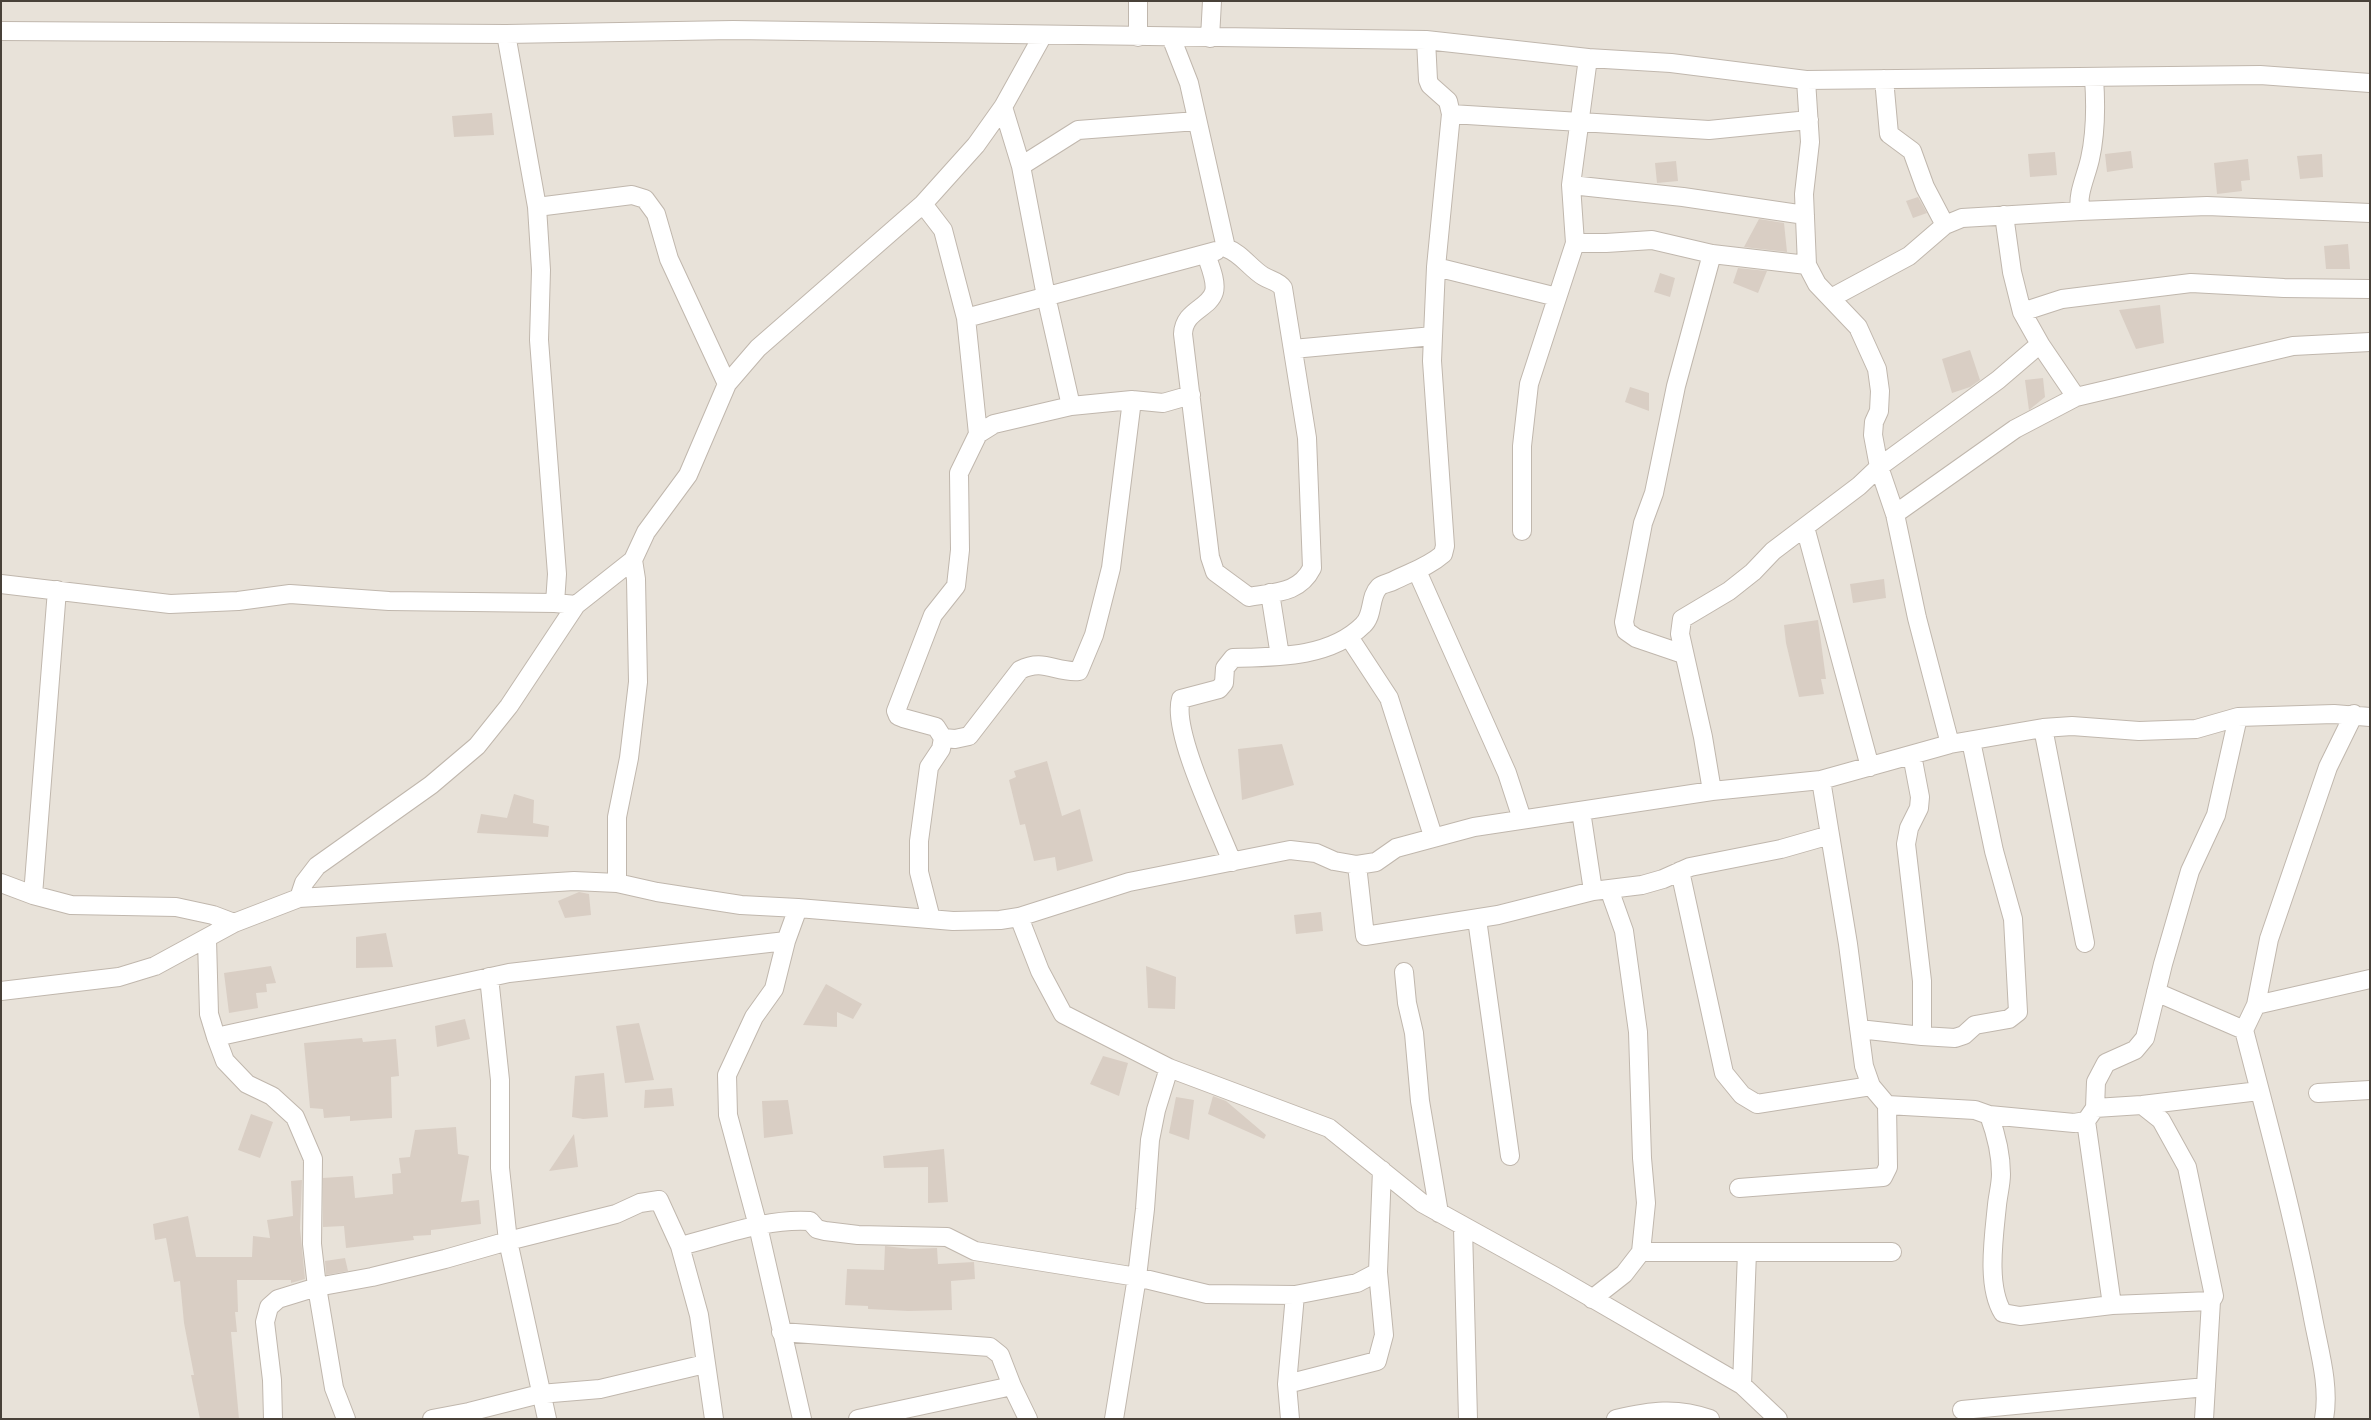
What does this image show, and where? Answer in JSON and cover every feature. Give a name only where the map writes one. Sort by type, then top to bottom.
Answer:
[{"type":"street","points":[[1138,1],[1138,37]]},
{"type":"street","points":[[1210,38],[1212,1]]},
{"type":"street","points":[[1,31],[506,34],[733,30],[1426,40],[1588,58],[1671,64],[1806,80],[2260,75],[2370,83]]},
{"type":"street","points":[[506,34],[537,207],[541,270],[539,340],[556,555],[555,603]]},
{"type":"street","points":[[299,898],[304,883],[317,866],[431,785],[477,746],[509,706],[576,605],[633,560],[646,532],[688,475],[727,384],[758,348],[923,204],[976,145],[1002,107],[1043,35]]},
{"type":"street","points":[[1171,37],[1188,83],[1226,248]]},
{"type":"street","points":[[1232,862],[1194,772],[1183,732],[1180,702],[1185,697],[1219,689],[1224,683],[1225,668],[1233,658],[1280,656],[1310,652],[1349,637],[1365,624],[1371,613],[1374,596],[1379,587],[1416,571],[1443,554],[1445,546],[1432,361],[1436,267],[1451,114],[1448,101],[1430,85],[1428,80],[1426,40]]},
{"type":"street","points":[[1522,531],[1522,446],[1530,384],[1575,243],[1571,185],[1588,58]]},
{"type":"street","points":[[2080,211],[2078,199],[2090,158],[2096,107],[2094,78]]},
{"type":"street","points":[[1884,79],[1889,134],[1912,151],[1925,188],[1945,225]]},
{"type":"street","points":[[1806,80],[1810,142],[1804,194],[1807,265],[1817,284],[1858,327],[1877,369],[1880,390],[1879,411],[1874,422],[1873,435],[1879,467],[1895,514],[1917,618],[1950,744]]},
{"type":"street","points":[[1002,107],[1021,166],[1046,296],[1071,406]]},
{"type":"street","points":[[1451,114],[1580,120],[1710,130],[1809,120]]},
{"type":"street","points":[[1021,166],[1078,130],[1197,121]]},
{"type":"street","points":[[1571,185],[1683,197],[1805,215]]},
{"type":"street","points":[[537,207],[632,194],[645,199],[656,214],[669,259],[727,384]]},
{"type":"street","points":[[923,204],[943,230],[966,318],[978,434]]},
{"type":"street","points":[[1831,298],[1909,256],[1945,225],[1962,218],[2207,206],[2370,213]]},
{"type":"street","points":[[2004,215],[2012,272],[2022,312],[2040,344],[2076,396]]},
{"type":"street","points":[[1575,243],[1606,244],[1652,240],[1712,254],[1807,265]]},
{"type":"street","points":[[966,318],[1226,248],[1234,250],[1264,277],[1279,283],[1283,288],[1307,438],[1312,568],[1307,577],[1287,592],[1249,597],[1215,572],[1210,557],[1191,395],[1186,369],[1183,326],[1214,291],[1214,283],[1206,254]]},
{"type":"street","points":[[1684,654],[1636,638],[1626,632],[1624,622],[1643,523],[1654,494],[1676,386],[1712,254]]},
{"type":"street","points":[[1436,267],[1557,297]]},
{"type":"street","points":[[2022,312],[2062,299],[2191,283],[2284,288],[2370,289]]},
{"type":"street","points":[[1293,349],[1433,336]]},
{"type":"street","points":[[1895,514],[2015,430],[2076,396],[2293,346],[2370,342]]},
{"type":"street","points":[[1712,791],[1703,737],[1680,634],[1682,619],[1729,591],[1753,572],[1773,552],[1859,486],[1879,467],[1958,411],[2040,344]]},
{"type":"street","points":[[930,920],[919,872],[919,841],[930,767],[941,748],[943,738],[936,727],[898,716],[896,711],[933,615],[956,586],[960,550],[959,472],[978,434],[994,424],[1071,406],[1132,400],[1163,403],[1191,395]]},
{"type":"street","points":[[943,738],[955,739],[969,736],[1020,670],[1029,665],[1041,664],[1068,672],[1079,671],[1094,635],[1111,568],[1132,400]]},
{"type":"street","points":[[1805,527],[1870,767]]},
{"type":"street","points":[[618,883],[617,817],[629,758],[638,682],[636,579],[633,560]]},
{"type":"street","points":[[1416,571],[1507,773],[1522,820]]},
{"type":"street","points":[[1,584],[170,604],[238,601],[290,594],[389,600],[576,605]]},
{"type":"street","points":[[33,895],[57,590]]},
{"type":"street","points":[[1270,593],[1280,656]]},
{"type":"street","points":[[1349,637],[1389,698],[1433,836]]},
{"type":"street","points":[[1,991],[119,977],[155,966],[234,923],[299,898],[574,881],[618,883],[656,892],[742,905],[930,920],[1000,920],[1019,917],[1129,882],[1290,850],[1316,854],[1334,861],[1357,865],[1376,862],[1396,848],[1433,836],[1474,827],[1712,791],[1821,780],[1950,744],[1971,742],[2043,728],[2072,726],[2139,731],[2196,728],[2238,717],[2362,715]]},
{"type":"street","points":[[2324,1419],[2326,1408],[2322,1365],[2298,1237],[2244,1030],[2256,1005],[2257,990],[2272,930],[2328,767],[2362,715]]},
{"type":"street","points":[[2112,1305],[2091,1115],[2096,1082],[2106,1063],[2135,1050],[2145,1038],[2190,871],[2216,815],[2238,717]]},
{"type":"street","points":[[2043,728],[2085,943]]},
{"type":"street","points":[[1859,1029],[1955,1038],[1964,1035],[1975,1026],[2009,1019],[2018,1012],[2013,919],[1994,851],[1971,742]]},
{"type":"street","points":[[1912,755],[1920,797],[1919,808],[1908,828],[1906,844],[1922,981],[1922,1036]]},
{"type":"street","points":[[1739,1188],[1883,1177],[1888,1166],[1887,1104],[1871,1086],[1864,1066],[1848,944],[1821,780]]},
{"type":"street","points":[[1581,811],[1601,890],[1624,931],[1638,1032],[1642,1158],[1646,1203],[1641,1252],[1624,1274],[1592,1299]]},
{"type":"street","points":[[1357,865],[1365,936],[1498,915],[1601,890],[1642,885],[1664,879],[1690,866],[1781,849],[1830,836]]},
{"type":"street","points":[[1680,871],[1724,1073],[1742,1095],[1757,1104],[1871,1086]]},
{"type":"street","points":[[1,883],[33,895],[71,905],[176,907],[213,915],[234,923]]},
{"type":"street","points":[[798,908],[786,941],[774,988],[754,1017],[727,1075],[728,1124],[736,1142],[758,1226],[802,1419]]},
{"type":"street","points":[[1019,917],[1040,971],[1063,1014],[1169,1068],[1330,1128],[1422,1203],[1463,1228],[1742,1384],[1778,1419]]},
{"type":"street","points":[[1476,918],[1510,1156]]},
{"type":"street","points":[[207,939],[208,1014],[224,1061],[247,1084],[272,1096],[295,1117],[313,1159],[312,1244],[317,1287],[334,1388],[346,1419]]},
{"type":"street","points":[[216,1037],[509,973],[786,941]]},
{"type":"street","points":[[1404,972],[1407,1003],[1414,1033],[1420,1101],[1440,1213]]},
{"type":"street","points":[[489,977],[500,1080],[500,1168],[508,1241],[547,1419]]},
{"type":"street","points":[[2256,1005],[2370,979]]},
{"type":"street","points":[[2156,992],[2244,1030]]},
{"type":"street","points":[[1114,1419],[1137,1277],[1145,1209],[1150,1140],[1156,1110],[1169,1068]]},
{"type":"street","points":[[2318,1093],[2370,1090]]},
{"type":"street","points":[[1887,1104],[1976,1110],[1988,1115],[2074,1123],[2091,1115],[2142,1105],[2259,1091]]},
{"type":"street","points":[[2142,1105],[2160,1120],[2187,1167],[2214,1296],[2211,1300],[2204,1419]]},
{"type":"street","points":[[1988,1115],[1998,1143],[2001,1175],[1993,1245],[1995,1298],[2003,1313],[2020,1316],[2112,1305],[2211,1300]]},
{"type":"street","points":[[1287,1384],[1377,1361],[1384,1334],[1378,1272],[1382,1170]]},
{"type":"street","points":[[273,1419],[272,1380],[265,1322],[269,1307],[278,1299],[317,1287],[372,1278],[508,1241],[547,1233],[616,1214],[640,1203],[659,1200],[680,1246],[699,1315],[714,1419]]},
{"type":"street","points":[[680,1246],[758,1226],[799,1220],[810,1221],[817,1229],[825,1232],[947,1238],[975,1251],[1137,1277],[1208,1294],[1295,1295],[1357,1282],[1378,1272]]},
{"type":"street","points":[[1463,1228],[1468,1419]]},
{"type":"street","points":[[1641,1252],[1892,1252]]},
{"type":"street","points":[[1742,1384],[1747,1252]]},
{"type":"street","points":[[1290,1419],[1287,1384],[1295,1295]]},
{"type":"street","points":[[781,1332],[990,1347],[1000,1355],[1028,1419]]},
{"type":"street","points":[[432,1419],[470,1412],[540,1394],[600,1389],[705,1364]]},
{"type":"street","points":[[858,1419],[1012,1386]]},
{"type":"street","points":[[1962,1410],[2206,1387]]},
{"type":"street","points":[[1616,1419],[1654,1411],[1675,1411],[1710,1419]]},
{"type":"shaded area","points":[[1,1],[2370,1],[2370,1419],[1,1419]]},
{"type":"building","points":[[492,113],[494,135],[454,137],[452,116]]},
{"type":"building","points":[[2131,151],[2133,168],[2107,172],[2105,154]]},
{"type":"building","points":[[2055,152],[2057,175],[2030,177],[2028,154]]},
{"type":"building","points":[[2322,154],[2323,177],[2300,179],[2297,156]]},
{"type":"building","points":[[2248,159],[2250,180],[2241,181],[2242,191],[2217,194],[2214,163]]},
{"type":"building","points":[[1676,161],[1678,181],[1657,183],[1655,163]]},
{"type":"building","points":[[1918,197],[1927,213],[1913,218],[1906,201]]},
{"type":"building","points":[[1759,219],[1784,223],[1787,252],[1744,247]]},
{"type":"building","points":[[2348,244],[2350,269],[2326,269],[2324,246]]},
{"type":"building","points":[[1738,268],[1767,271],[1758,293],[1733,283]]},
{"type":"building","points":[[1660,273],[1675,278],[1670,297],[1654,292]]},
{"type":"building","points":[[2160,305],[2164,343],[2136,349],[2119,310]]},
{"type":"building","points":[[1970,350],[1980,380],[1970,387],[1952,393],[1942,359]]},
{"type":"building","points":[[2043,378],[2045,397],[2029,410],[2025,380]]},
{"type":"building","points":[[1630,387],[1649,393],[1649,411],[1625,402]]},
{"type":"building","points":[[1884,579],[1886,598],[1853,603],[1850,584]]},
{"type":"building","points":[[1818,620],[1826,679],[1821,679],[1824,694],[1799,697],[1786,643],[1784,625]]},
{"type":"building","points":[[1282,744],[1294,785],[1242,800],[1238,749]]},
{"type":"building","points":[[1047,761],[1062,816],[1080,809],[1093,861],[1057,871],[1055,857],[1034,861],[1025,824],[1020,825],[1009,780],[1016,777],[1014,771]]},
{"type":"building","points":[[514,794],[534,800],[533,823],[549,826],[548,837],[477,833],[481,814],[507,818]]},
{"type":"building","points":[[579,892],[589,894],[591,915],[565,918],[558,901]]},
{"type":"building","points":[[1321,912],[1323,931],[1296,934],[1294,915]]},
{"type":"building","points":[[386,933],[393,967],[356,968],[356,937]]},
{"type":"building","points":[[271,966],[276,983],[266,984],[267,992],[256,993],[258,1008],[229,1013],[224,973]]},
{"type":"building","points":[[1146,966],[1176,977],[1175,1009],[1148,1008]]},
{"type":"building","points":[[826,984],[862,1004],[853,1019],[837,1012],[837,1027],[803,1025]]},
{"type":"building","points":[[465,1019],[470,1039],[437,1047],[435,1026]]},
{"type":"building","points":[[639,1023],[654,1080],[625,1083],[616,1026]]},
{"type":"building","points":[[362,1038],[363,1042],[396,1039],[399,1076],[391,1077],[392,1118],[350,1121],[350,1116],[324,1118],[323,1109],[310,1108],[304,1043]]},
{"type":"building","points":[[1103,1056],[1128,1063],[1119,1096],[1090,1084]]},
{"type":"building","points":[[604,1073],[608,1117],[583,1119],[572,1117],[575,1076]]},
{"type":"building","points":[[672,1088],[674,1106],[644,1108],[645,1090]]},
{"type":"building","points":[[1213,1096],[1226,1101],[1266,1135],[1264,1139],[1208,1114]]},
{"type":"building","points":[[1176,1097],[1194,1100],[1189,1140],[1169,1133]]},
{"type":"building","points":[[788,1100],[793,1134],[764,1138],[762,1101]]},
{"type":"building","points":[[251,1114],[273,1122],[260,1158],[238,1150]]},
{"type":"building","points":[[456,1127],[458,1154],[469,1156],[461,1202],[479,1200],[481,1224],[431,1230],[431,1235],[413,1236],[414,1240],[346,1248],[344,1226],[323,1227],[323,1178],[353,1176],[355,1198],[393,1194],[392,1174],[401,1173],[399,1158],[410,1157],[415,1130]]},
{"type":"building","points":[[574,1134],[578,1167],[549,1171]]},
{"type":"building","points":[[944,1149],[948,1202],[928,1203],[928,1167],[884,1168],[883,1156]]},
{"type":"building","points":[[302,1180],[300,1228],[305,1279],[291,1283],[291,1280],[237,1280],[238,1312],[235,1312],[237,1332],[231,1332],[239,1419],[200,1419],[191,1375],[194,1375],[184,1323],[180,1281],[174,1282],[166,1238],[155,1240],[153,1224],[188,1216],[196,1257],[252,1257],[253,1236],[270,1238],[267,1220],[293,1216],[291,1181]]},
{"type":"building","points":[[885,1246],[911,1249],[937,1248],[938,1264],[974,1262],[975,1279],[951,1281],[952,1310],[908,1311],[868,1309],[868,1306],[845,1305],[847,1269],[884,1270]]},
{"type":"building","points":[[345,1258],[348,1271],[326,1275],[325,1261]]}]
